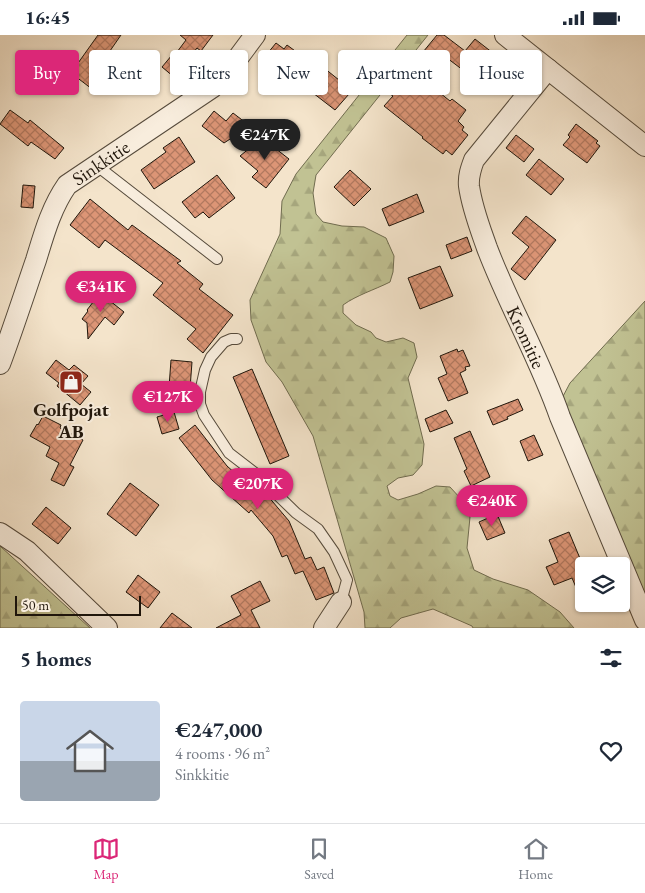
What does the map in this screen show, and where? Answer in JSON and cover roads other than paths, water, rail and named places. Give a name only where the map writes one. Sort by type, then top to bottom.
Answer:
[{"type":"street","name":"Sinkkitie","points":[[0,363],[48,221],[67,185],[214,87],[255,35]]},
{"type":"street","points":[[505,35],[645,146]]},
{"type":"street","name":"Kromitie","points":[[548,69],[474,160],[469,172],[469,184],[475,215],[498,275],[553,395],[564,426],[645,620]]},
{"type":"street","points":[[0,533],[27,551],[108,628]]},
{"type":"street","points":[[324,628],[341,602]]},
{"type":"lane","points":[[96,165],[217,259]]},
{"type":"lane","points":[[237,339],[224,342],[211,357],[204,370],[200,404],[204,415],[229,453],[255,473],[296,513],[318,529],[334,552],[347,580],[341,602]]},
{"type":"place","name":"Golfpojat AB","points":[[71,382]]}]
